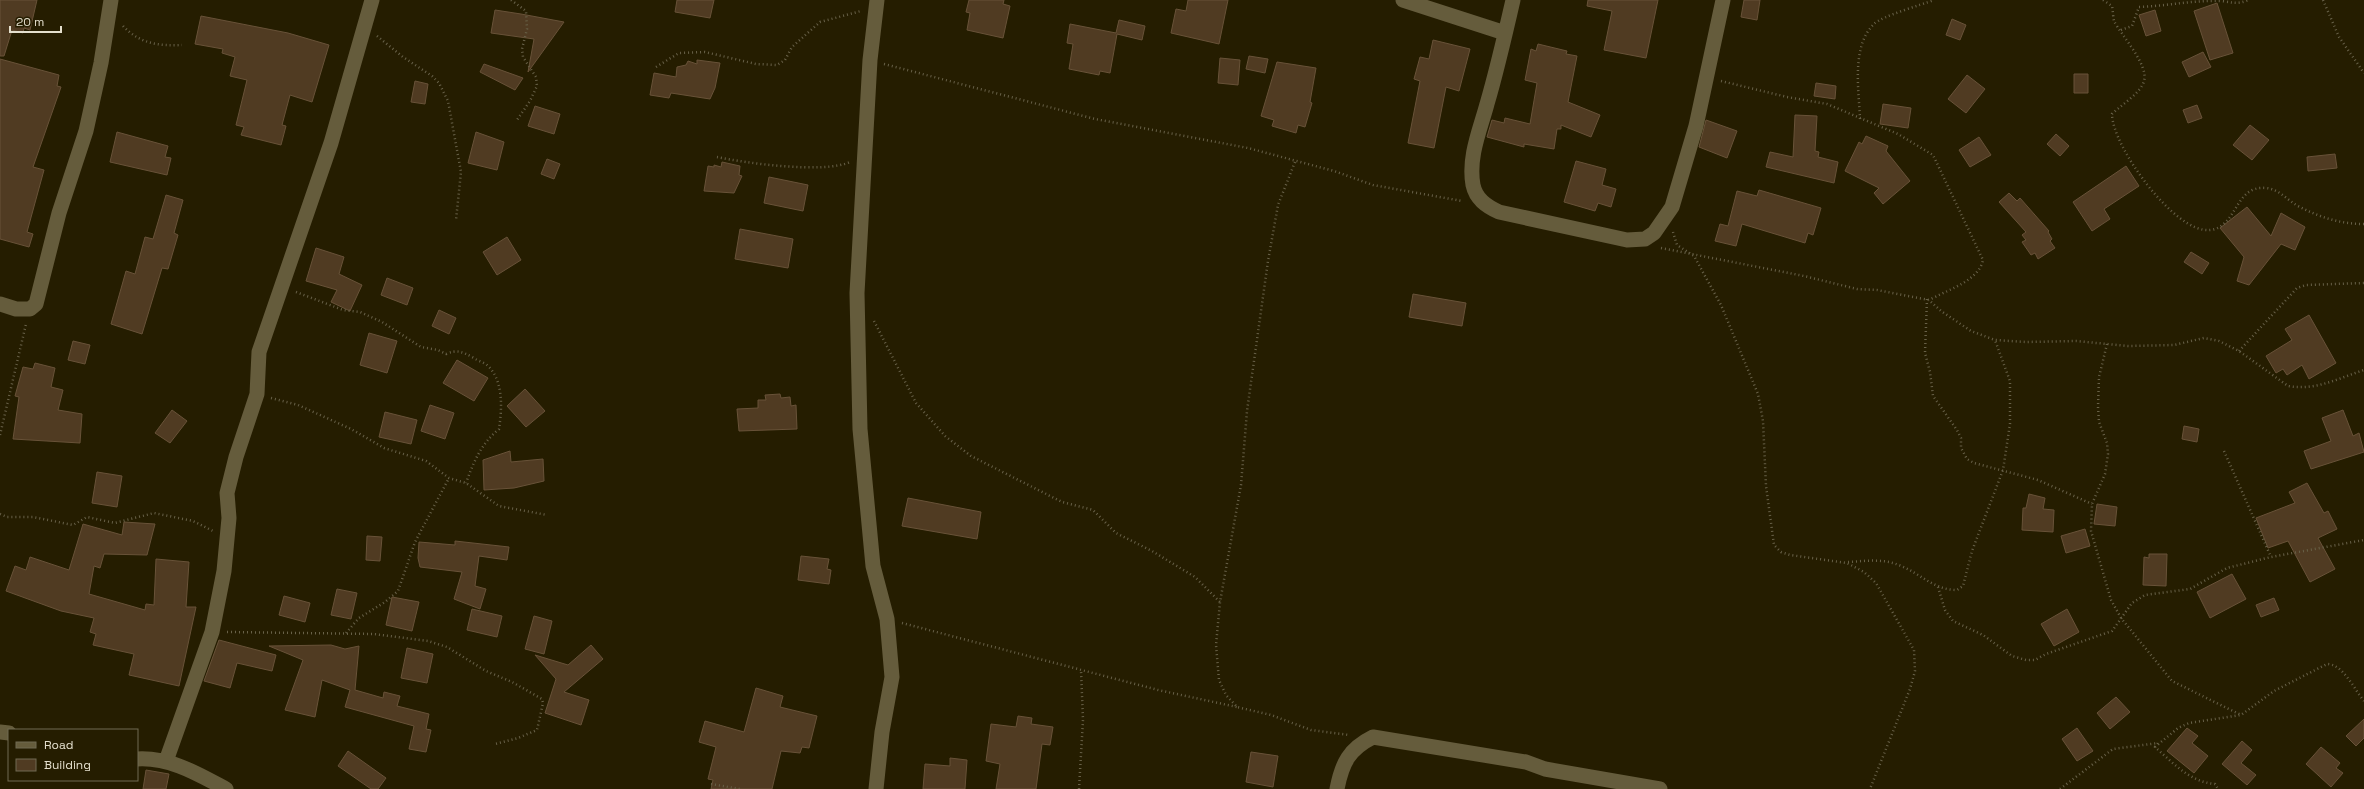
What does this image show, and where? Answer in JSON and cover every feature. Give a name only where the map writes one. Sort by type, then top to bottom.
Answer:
[{"type":"street","points":[[166,761],[212,632],[224,571],[229,518],[227,493],[236,457],[257,394],[259,352],[331,142],[372,0]]},
{"type":"street","points":[[1403,0],[1505,33]]},
{"type":"street","points":[[1513,0],[1477,135],[1471,166],[1473,186],[1484,205],[1499,212],[1627,240],[1645,239],[1654,233],[1672,207],[1708,76],[1723,0]]},
{"type":"street","points":[[876,789],[882,732],[892,677],[887,619],[873,566],[860,429],[857,293],[870,60],[877,4]]},
{"type":"street","points":[[0,304],[16,309],[30,310],[36,304],[40,294],[59,213],[86,131],[102,63],[110,6]]},
{"type":"street","points":[[1337,789],[1345,761],[1357,745],[1373,737],[1526,762],[1545,769],[1660,789]]},
{"type":"street","points":[[138,759],[166,761],[194,772],[226,789]]},
{"type":"path","points":[[512,0],[526,11],[526,29],[522,49],[523,57],[536,77],[538,86],[517,120]]},
{"type":"path","points":[[1860,119],[1857,65],[1865,36],[1874,24],[1934,0]]},
{"type":"path","points":[[2103,0],[2112,6],[2114,21],[2121,30],[2145,75],[2144,82],[2137,92],[2112,114],[2112,123],[2120,142],[2138,174],[2154,194],[2182,219],[2196,229],[2209,230],[2219,228],[2235,212],[2245,194],[2254,188],[2268,188],[2317,214],[2339,223],[2364,224]]},
{"type":"path","points":[[2237,4],[2238,0]]},
{"type":"path","points":[[2121,30],[2132,26],[2139,7],[2166,6],[2182,1],[2220,1],[2237,4],[2248,0]]},
{"type":"path","points":[[2322,0],[2339,37],[2364,73]]},
{"type":"path","points":[[656,67],[679,53],[706,52],[756,64],[777,65],[785,60],[792,47],[820,22],[877,4]]},
{"type":"path","points":[[110,6],[125,29],[145,42],[166,46],[182,44]]},
{"type":"path","points":[[365,25],[403,57],[432,76],[439,83],[448,101],[461,172],[456,220]]},
{"type":"path","points":[[870,60],[1095,119],[1248,148],[1295,162],[1334,171],[1373,185],[1484,205]]},
{"type":"path","points":[[1708,76],[1738,86],[1827,104],[1898,134],[1933,155],[1983,260],[1981,268],[1972,277],[1928,299]]},
{"type":"path","points":[[717,157],[747,164],[832,167],[842,166],[865,156]]},
{"type":"path","points":[[1237,707],[1226,695],[1220,680],[1216,645],[1220,602],[1241,485],[1247,411],[1268,261],[1278,205],[1295,162]]},
{"type":"path","points":[[1672,207],[1672,228],[1677,245],[1694,256],[1721,305],[1758,394],[1763,421],[1766,486],[1774,545],[1781,552],[1790,555],[1847,562],[1882,560],[1901,566],[1938,587],[1957,590],[1963,586],[1974,545],[2003,470],[2010,424],[2010,381],[1995,340]]},
{"type":"path","points":[[1657,247],[1694,256],[1804,276],[1857,289],[1877,290],[1928,299],[1941,311],[1971,331],[1995,340],[2026,342],[2076,341],[2107,344],[2174,345],[2204,338],[2219,341],[2240,350],[2288,386],[2298,388],[2308,388],[2364,370]]},
{"type":"path","points":[[2240,350],[2297,288],[2306,285],[2364,283]]},
{"type":"path","points":[[282,284],[310,299],[343,310],[360,312],[382,322],[421,347],[438,350],[446,354],[454,350],[462,351],[486,364],[493,372],[501,400],[500,429],[488,438],[475,458],[466,483]]},
{"type":"path","points":[[1928,299],[1924,353],[1930,372],[1933,396],[1957,430],[1967,459],[1974,463],[2038,480],[2092,504]]},
{"type":"path","points":[[0,435],[30,310]]},
{"type":"path","points":[[872,317],[884,335],[916,403],[945,436],[971,456],[1062,502],[1093,510],[1116,534],[1152,550],[1195,577],[1220,602]]},
{"type":"path","points":[[2107,344],[2099,377],[2098,422],[2107,443],[2108,454],[2105,474],[2092,504],[2091,531],[2111,600],[2121,618],[2172,681],[2241,715]]},
{"type":"path","points":[[257,394],[298,405],[351,429],[384,448],[426,461],[449,478],[466,483],[499,506],[547,515]]},
{"type":"path","points":[[2224,451],[2271,557]]},
{"type":"path","points":[[346,634],[359,618],[385,602],[398,590],[416,542],[449,478]]},
{"type":"path","points":[[0,514],[7,517],[33,517],[73,525],[87,517],[115,523],[154,513],[193,521],[227,539]]},
{"type":"path","points":[[1938,587],[1945,610],[1953,621],[1970,628],[2012,656],[2026,660],[2035,660],[2046,654],[2112,631],[2132,604],[2145,595],[2190,589],[2228,568],[2271,557],[2364,540]]},
{"type":"path","points":[[1847,562],[1864,572],[1876,583],[1914,650],[1915,671],[1910,689],[1870,789]]},
{"type":"path","points":[[887,619],[1188,698],[1271,715],[1311,730],[1373,737]]},
{"type":"path","points":[[212,632],[374,634],[428,641],[447,647],[486,671],[512,682],[542,699],[543,703],[537,730],[518,738],[495,744]]},
{"type":"path","points":[[2155,747],[2178,728],[2189,723],[2241,715],[2274,691],[2327,664],[2333,664],[2341,671],[2364,701]]},
{"type":"path","points":[[1078,789],[1083,720],[1081,670]]},
{"type":"path","points":[[2060,789],[2113,749],[2158,743],[2155,747]]},
{"type":"path","points":[[2155,747],[2178,768],[2202,783],[2215,784],[2218,789]]},
{"type":"path","points":[[710,784],[740,789]]},
{"type":"building","points":[[0,0],[37,0],[30,30],[24,28],[23,33],[12,30],[4,56],[0,56]]},
{"type":"building","points":[[677,0],[714,0],[710,18],[675,12]]},
{"type":"building","points":[[969,0],[1004,0],[1003,4],[1010,6],[1003,38],[967,30],[970,13],[966,12]]},
{"type":"building","points":[[1188,0],[1228,0],[1219,44],[1171,33],[1176,9],[1186,11]]},
{"type":"building","points":[[1588,0],[1658,0],[1646,58],[1604,50],[1612,11],[1587,6]]},
{"type":"building","points":[[1744,0],[1760,0],[1757,20],[1741,17]]},
{"type":"building","points":[[2217,3],[2233,53],[2210,60],[2194,11]]},
{"type":"building","points":[[495,10],[564,22],[528,72],[534,39],[491,33]]},
{"type":"building","points":[[2155,10],[2161,31],[2146,36],[2139,15]]},
{"type":"building","points":[[201,16],[288,33],[329,45],[312,102],[290,95],[282,125],[286,126],[281,145],[241,135],[244,127],[236,125],[247,80],[230,76],[235,57],[222,53],[223,49],[195,44]]},
{"type":"building","points":[[1952,19],[1966,25],[1960,40],[1946,35]]},
{"type":"building","points":[[1119,20],[1145,26],[1142,40],[1117,34],[1110,73],[1100,71],[1099,75],[1069,69],[1073,44],[1067,43],[1070,24],[1116,33]]},
{"type":"building","points":[[1433,40],[1470,49],[1459,91],[1446,87],[1434,148],[1408,143],[1420,81],[1414,79],[1420,57],[1429,59]]},
{"type":"building","points":[[1538,44],[1567,51],[1566,54],[1577,56],[1568,102],[1600,115],[1591,137],[1561,125],[1561,129],[1557,129],[1554,149],[1524,144],[1524,147],[1487,137],[1492,120],[1504,123],[1505,118],[1530,124],[1537,83],[1525,80],[1531,49],[1536,51]]},
{"type":"building","points":[[2203,52],[2211,67],[2189,77],[2182,62]]},
{"type":"building","points":[[1249,56],[1268,59],[1265,73],[1246,69]]},
{"type":"building","points":[[1220,58],[1240,60],[1238,85],[1218,83]]},
{"type":"building","points":[[0,59],[59,75],[57,86],[61,87],[33,167],[44,170],[27,232],[33,234],[29,247],[0,239]]},
{"type":"building","points":[[697,60],[720,63],[715,88],[710,99],[671,93],[669,98],[650,95],[654,73],[676,77],[677,67],[686,65],[688,61],[697,64]]},
{"type":"building","points":[[1277,62],[1316,68],[1310,102],[1312,103],[1305,127],[1298,125],[1296,133],[1272,126],[1274,120],[1261,116]]},
{"type":"building","points":[[484,64],[523,78],[515,90],[480,72]]},
{"type":"building","points":[[2074,74],[2088,74],[2088,93],[2074,93]]},
{"type":"building","points":[[1967,75],[1985,89],[1966,113],[1948,99]]},
{"type":"building","points":[[415,81],[428,84],[425,104],[411,102]]},
{"type":"building","points":[[1816,83],[1836,86],[1835,99],[1814,96]]},
{"type":"building","points":[[1883,104],[1911,108],[1908,128],[1880,124]]},
{"type":"building","points":[[2197,105],[2202,118],[2188,123],[2183,110]]},
{"type":"building","points":[[535,106],[560,114],[554,134],[528,126]]},
{"type":"building","points":[[1795,115],[1817,116],[1815,151],[1819,152],[1818,157],[1838,162],[1834,183],[1766,167],[1770,152],[1793,157]]},
{"type":"building","points":[[1706,120],[1737,131],[1727,158],[1699,147]]},
{"type":"building","points":[[2250,125],[2269,140],[2252,160],[2233,145]]},
{"type":"building","points":[[117,132],[168,146],[165,157],[171,158],[167,175],[110,162]]},
{"type":"building","points":[[476,132],[504,142],[497,170],[468,163]]},
{"type":"building","points":[[2056,134],[2069,146],[2060,156],[2047,144]]},
{"type":"building","points":[[1866,136],[1888,146],[1886,151],[1910,181],[1883,204],[1874,193],[1879,188],[1845,171],[1859,142],[1862,144]]},
{"type":"building","points":[[1979,137],[1991,155],[1970,167],[1959,150]]},
{"type":"building","points":[[2335,154],[2337,168],[2308,171],[2307,157]]},
{"type":"building","points":[[547,159],[560,164],[554,179],[541,174]]},
{"type":"building","points":[[1576,161],[1606,169],[1602,185],[1616,189],[1611,207],[1598,203],[1595,211],[1564,202]]},
{"type":"building","points":[[722,162],[740,166],[739,175],[742,176],[734,193],[704,191],[708,166],[714,167],[714,165],[721,167]]},
{"type":"building","points":[[2126,166],[2139,186],[2104,209],[2110,219],[2092,231],[2073,202]]},
{"type":"building","points":[[769,177],[808,185],[803,211],[764,203]]},
{"type":"building","points":[[1759,190],[1821,208],[1813,235],[1808,233],[1805,243],[1742,224],[1736,246],[1715,241],[1720,224],[1728,226],[1737,191],[1757,196]]},
{"type":"building","points":[[2009,193],[2017,201],[2020,198],[2049,231],[2048,232],[2052,239],[2050,241],[2055,248],[2038,259],[2035,253],[2031,255],[2022,242],[2026,240],[2022,235],[2026,232],[1999,202]]},
{"type":"building","points":[[166,195],[183,200],[174,233],[178,235],[168,269],[162,268],[142,334],[111,324],[126,271],[135,274],[145,237],[153,239]]},
{"type":"building","points":[[2247,207],[2271,236],[2281,213],[2305,227],[2295,250],[2281,244],[2249,285],[2237,281],[2244,257],[2220,228]]},
{"type":"building","points":[[740,229],[793,239],[788,268],[735,259]]},
{"type":"building","points":[[507,237],[521,260],[497,275],[483,252]]},
{"type":"building","points":[[316,248],[344,257],[339,274],[362,285],[350,311],[331,302],[337,290],[306,281]]},
{"type":"building","points":[[2191,252],[2209,263],[2202,274],[2184,262]]},
{"type":"building","points":[[387,278],[413,288],[407,305],[381,295]]},
{"type":"building","points":[[1413,294],[1466,303],[1462,326],[1409,317]]},
{"type":"building","points":[[439,310],[456,318],[449,334],[432,326]]},
{"type":"building","points":[[2309,315],[2336,363],[2309,379],[2302,365],[2287,375],[2283,369],[2276,373],[2266,356],[2292,340],[2285,329]]},
{"type":"building","points":[[369,333],[397,341],[387,373],[360,365]]},
{"type":"building","points":[[73,341],[90,345],[85,364],[68,360]]},
{"type":"building","points":[[457,360],[488,378],[474,401],[443,383]]},
{"type":"building","points":[[35,363],[55,368],[51,387],[63,390],[58,410],[82,414],[80,443],[13,439],[19,397],[15,396],[23,367],[33,369]]},
{"type":"building","points":[[525,389],[545,411],[526,427],[507,406]]},
{"type":"building","points":[[780,394],[781,398],[790,397],[791,406],[796,405],[797,429],[739,431],[737,409],[758,408],[758,400],[766,400],[765,395]]},
{"type":"building","points":[[430,405],[454,413],[445,439],[421,431]]},
{"type":"building","points":[[172,410],[187,421],[170,443],[155,433]]},
{"type":"building","points":[[2343,410],[2353,436],[2359,433],[2364,452],[2311,469],[2304,451],[2331,441],[2322,418]]},
{"type":"building","points":[[385,412],[417,420],[411,444],[379,437]]},
{"type":"building","points":[[2184,426],[2199,429],[2197,442],[2182,439]]},
{"type":"building","points":[[510,451],[511,462],[543,459],[544,481],[514,488],[484,490],[483,460]]},
{"type":"building","points":[[97,472],[122,476],[117,507],[92,503]]},
{"type":"building","points":[[2307,483],[2324,513],[2328,511],[2337,529],[2318,538],[2335,569],[2310,582],[2288,541],[2268,548],[2256,518],[2295,503],[2289,492]]},
{"type":"building","points":[[2029,494],[2045,498],[2043,509],[2054,510],[2053,532],[2022,530],[2023,508],[2026,508]]},
{"type":"building","points":[[908,498],[981,512],[977,539],[902,526]]},
{"type":"building","points":[[2097,504],[2117,507],[2115,526],[2094,524]]},
{"type":"building","points":[[124,522],[155,524],[147,555],[104,554],[100,568],[94,566],[89,594],[145,610],[146,604],[154,605],[156,559],[189,562],[186,607],[196,607],[179,686],[129,675],[134,654],[93,645],[96,634],[90,632],[94,618],[61,611],[6,591],[15,566],[26,570],[30,557],[69,570],[83,524],[122,535]]},
{"type":"building","points":[[2085,529],[2090,546],[2066,553],[2061,536]]},
{"type":"building","points":[[367,536],[382,537],[380,561],[366,560]]},
{"type":"building","points":[[455,541],[509,547],[507,560],[479,556],[475,586],[486,589],[480,609],[454,599],[462,572],[420,567],[418,558],[419,542],[455,545]]},
{"type":"building","points":[[2149,554],[2167,554],[2166,586],[2143,585],[2144,557],[2149,558]]},
{"type":"building","points":[[801,556],[829,559],[827,569],[831,570],[829,584],[798,580]]},
{"type":"building","points":[[2232,574],[2246,599],[2210,618],[2197,592]]},
{"type":"building","points":[[337,589],[357,593],[351,619],[331,615]]},
{"type":"building","points":[[284,596],[310,603],[305,622],[279,615]]},
{"type":"building","points":[[392,597],[419,602],[412,631],[386,625]]},
{"type":"building","points":[[2274,598],[2279,610],[2261,617],[2256,605]]},
{"type":"building","points":[[472,609],[502,616],[497,637],[467,630]]},
{"type":"building","points":[[2067,609],[2079,632],[2054,646],[2041,624]]},
{"type":"building","points":[[534,616],[552,621],[544,654],[525,649]]},
{"type":"building","points":[[219,640],[276,655],[272,671],[237,663],[230,688],[204,681]]},
{"type":"building","points":[[331,645],[345,649],[359,646],[355,690],[383,698],[384,692],[400,696],[397,706],[429,714],[426,729],[431,730],[426,752],[409,749],[414,726],[345,707],[350,690],[322,680],[315,717],[285,710],[303,660],[269,646]]},
{"type":"building","points":[[591,645],[603,659],[564,692],[589,700],[581,725],[545,713],[556,679],[535,655],[568,665]]},
{"type":"building","points":[[407,648],[433,654],[427,683],[401,678]]},
{"type":"building","points":[[756,688],[783,696],[780,707],[817,716],[809,748],[802,747],[800,753],[781,751],[772,789],[711,789],[713,780],[708,779],[716,747],[699,742],[705,721],[744,732]]},
{"type":"building","points":[[2116,697],[2130,712],[2110,729],[2097,713]]},
{"type":"building","points":[[1018,716],[1032,718],[1031,724],[1053,727],[1050,745],[1042,744],[1036,789],[996,789],[1000,764],[986,761],[991,724],[1016,727]]},
{"type":"building","points":[[2364,719],[2364,738],[2356,746],[2346,736]]},
{"type":"building","points":[[2077,728],[2093,751],[2077,761],[2062,739]]},
{"type":"building","points":[[2187,728],[2198,736],[2192,743],[2208,756],[2194,773],[2167,751]]},
{"type":"building","points":[[2242,741],[2252,750],[2241,763],[2256,775],[2247,785],[2222,764]]},
{"type":"building","points":[[2321,747],[2340,763],[2336,768],[2343,773],[2331,787],[2306,764]]},
{"type":"building","points":[[348,751],[386,778],[378,789],[371,789],[338,766]]},
{"type":"building","points":[[1251,752],[1278,756],[1273,787],[1246,782]]},
{"type":"building","points":[[950,758],[967,760],[965,789],[923,789],[925,764],[950,766]]},
{"type":"building","points":[[146,770],[169,774],[166,789],[143,789]]}]
